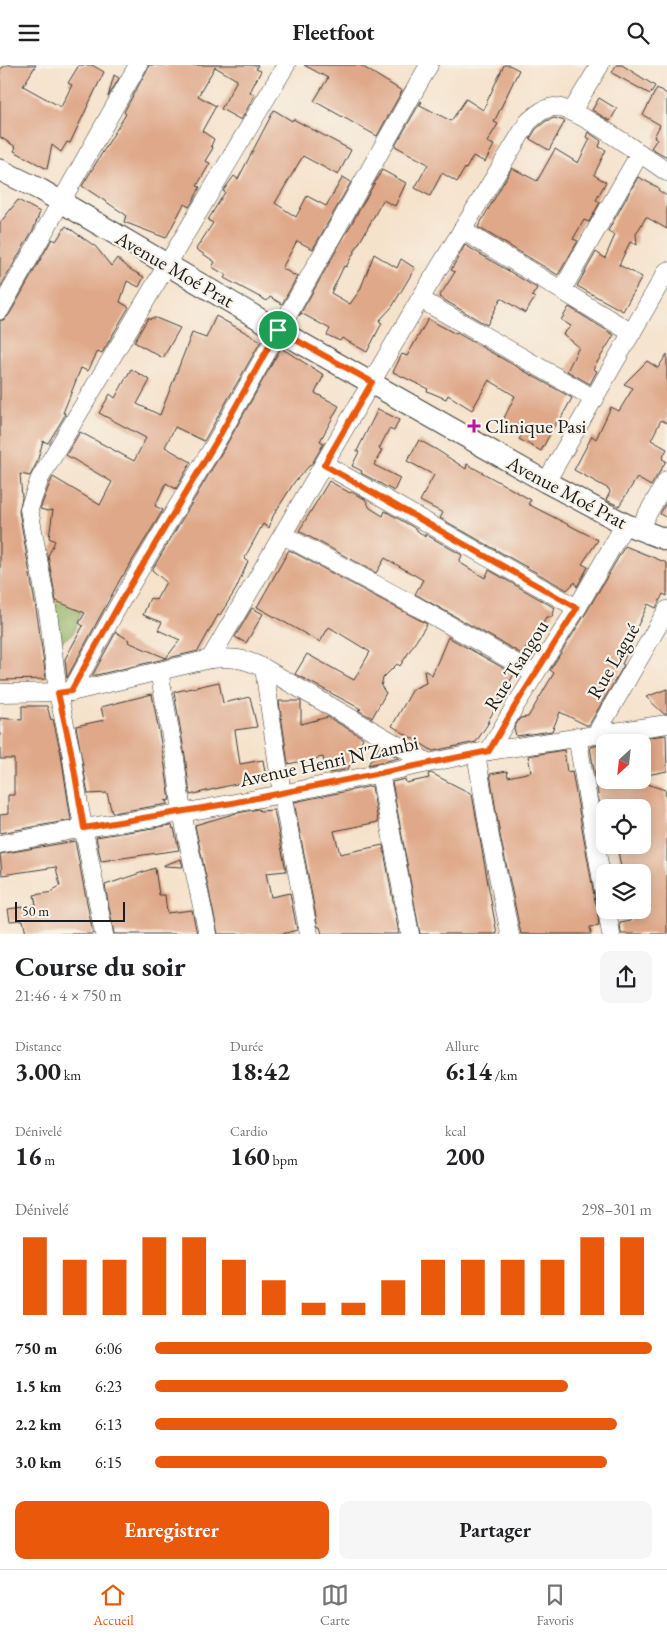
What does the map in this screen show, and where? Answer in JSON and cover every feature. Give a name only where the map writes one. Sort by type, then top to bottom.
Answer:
[{"type":"street","points":[[0,310],[138,65]]},
{"type":"street","points":[[104,934],[71,751],[64,692],[29,509],[40,478],[286,65]]},
{"type":"street","points":[[64,692],[216,442],[429,65]]},
{"type":"street","points":[[572,111],[600,65]]},
{"type":"street","points":[[210,659],[420,299],[528,122],[541,111],[555,107],[572,111],[667,172]]},
{"type":"street","points":[[562,290],[640,153]]},
{"type":"street","name":"Avenue Moé Prat","points":[[0,170],[60,202],[278,330],[546,482],[632,527],[667,540]]},
{"type":"street","points":[[462,230],[632,333]]},
{"type":"street","points":[[546,482],[667,272]]},
{"type":"street","points":[[420,299],[594,399]]},
{"type":"street","points":[[324,465],[577,608]]},
{"type":"street","name":"Rue Tsangou","points":[[482,752],[632,527],[667,480]]},
{"type":"street","points":[[283,535],[535,673]]},
{"type":"street","name":"Rue Lagué","points":[[596,734],[667,610]]},
{"type":"street","points":[[0,693],[64,692],[210,659],[233,657],[247,660],[264,668],[428,762]]},
{"type":"street","points":[[264,668],[282,794],[309,934]]},
{"type":"street","points":[[159,671],[175,758],[182,813],[208,934]]},
{"type":"street","name":"Avenue Henri N'Zambi","points":[[0,844],[282,794],[482,752],[667,724]]},
{"type":"street","points":[[577,737],[599,864]]},
{"type":"street","points":[[482,752],[490,837],[510,934]]},
{"type":"street","points":[[380,773],[410,934]]},
{"type":"street","points":[[608,919],[611,934]]},
{"type":"green space","points":[[51,597],[83,607],[73,634],[55,645]]},
{"type":"building","points":[[7,65],[36,65],[23,86],[61,107],[72,85],[68,83],[79,65],[92,65],[104,72],[70,143],[67,142],[61,152],[52,145],[47,169],[14,151],[16,147],[0,137],[0,69]]},
{"type":"building","points":[[149,65],[258,65],[256,69],[261,71],[250,92],[255,95],[241,120],[221,109],[237,80],[215,67],[198,96],[216,106],[202,131],[214,139],[211,146],[213,148],[205,161],[210,163],[197,186],[200,187],[193,201],[189,207],[184,204],[166,238],[124,222],[126,215],[82,186],[126,114],[124,112]]},
{"type":"building","points":[[304,65],[360,65],[402,91],[377,136],[314,101],[328,78]]},
{"type":"building","points":[[504,65],[509,65],[519,70],[494,122],[498,124],[487,142],[494,145],[485,162],[473,156],[457,182],[442,173],[430,196],[415,188],[428,164],[395,146],[421,101],[420,105],[451,121],[466,99],[483,110]]},
{"type":"building","points":[[616,65],[622,65],[655,86],[650,94],[612,73]]},
{"type":"building","points":[[114,75],[119,78],[108,97]]},
{"type":"building","points":[[657,88],[667,94],[667,157],[651,148],[657,139],[654,137],[660,125],[643,115]]},
{"type":"building","points":[[599,98],[617,109],[610,121],[592,110]]},
{"type":"building","points":[[274,110],[351,150],[338,175],[303,156],[275,203],[296,217],[307,196],[326,206],[343,177],[351,182],[313,249],[297,241],[282,268],[297,277],[282,304],[270,297],[267,301],[224,278],[226,275],[212,267],[215,262],[196,249],[213,223],[208,220],[225,192],[223,191],[234,176],[238,179]]},
{"type":"building","points":[[554,118],[565,121],[549,150],[530,139],[536,129],[546,121]]},
{"type":"building","points":[[588,132],[601,141],[599,147],[606,150],[594,175],[606,182],[596,200],[600,202],[589,222],[584,220],[573,239],[578,241],[558,275],[478,227],[512,168],[537,181],[555,149],[578,163],[590,139],[586,137]]},
{"type":"building","points":[[382,170],[406,183],[395,206],[383,200],[346,267],[344,266],[331,293],[350,304],[360,290],[374,254],[397,268],[401,259],[415,268],[392,307],[379,321],[382,323],[367,352],[342,338],[340,341],[327,335],[330,329],[301,313],[299,316]]},
{"type":"building","points":[[638,177],[659,188],[658,190],[667,196],[667,229],[646,217],[636,234],[637,245],[630,242],[619,265],[642,277],[623,311],[577,286],[596,252],[605,258],[615,235],[608,231]]},
{"type":"building","points":[[18,200],[40,212],[34,228],[0,288],[0,223]]},
{"type":"building","points":[[66,226],[96,247],[111,266],[117,258],[131,270],[144,277],[139,287],[127,281],[120,302],[129,307],[102,353],[98,351],[88,371],[81,368],[63,413],[65,413],[64,417],[48,443],[43,441],[37,462],[30,476],[20,474],[22,498],[19,511],[46,679],[0,680],[0,321],[9,315],[52,239],[56,241]]},
{"type":"building","points":[[465,245],[537,288],[532,296],[535,298],[525,313],[501,298],[487,325],[439,297],[455,272],[451,270]]},
{"type":"building","points":[[569,307],[614,335],[593,369],[597,371],[590,384],[567,371],[579,347],[563,334],[571,326],[561,320]]},
{"type":"building","points":[[216,316],[261,341],[204,441],[175,427],[165,447],[191,462],[176,489],[166,483],[155,506],[163,510],[122,576],[67,678],[65,659],[83,626],[79,623],[85,613],[56,601],[48,556],[55,541],[49,538],[53,510],[40,509],[50,483],[53,477],[100,505],[112,482],[66,455],[80,432],[134,461],[146,438],[99,413],[110,394],[115,398],[131,369],[150,380],[137,404],[160,415],[192,333],[206,338]]},
{"type":"building","points":[[148,318],[150,320],[151,318],[156,318],[180,328],[163,358],[134,342]]},
{"type":"building","points":[[428,319],[457,333],[572,398],[541,451],[519,439],[522,435],[502,422],[515,396],[489,380],[472,410],[448,395],[446,399],[393,372],[402,354],[407,356]]},
{"type":"building","points":[[281,348],[324,375],[315,393],[339,406],[320,441],[324,443],[313,462],[295,481],[273,516],[269,528],[263,524],[244,559],[248,561],[236,589],[220,615],[218,615],[198,651],[92,676],[116,632],[129,640],[128,642],[166,658],[180,640],[158,630],[162,622],[143,615],[150,598],[156,600],[166,582],[152,570]]},
{"type":"building","points":[[667,354],[667,423],[661,420],[651,440],[667,449],[662,459],[666,461],[651,486],[637,478],[619,506],[606,500],[610,492],[609,489],[574,470],[592,436],[596,439],[611,407],[619,411],[633,388],[624,384],[647,361],[658,368]]},
{"type":"building","points":[[378,409],[399,420],[394,431],[389,429],[379,449],[382,450],[374,465],[400,478],[394,491],[352,466],[359,452],[357,451]]},
{"type":"building","points":[[419,440],[466,469],[467,464],[531,500],[528,504],[598,540],[582,564],[588,567],[577,587],[575,582],[567,590],[440,518],[443,513],[420,501],[434,475],[407,461]]},
{"type":"building","points":[[329,481],[365,499],[370,508],[383,516],[385,511],[413,527],[425,537],[425,534],[462,555],[459,562],[485,578],[489,570],[555,608],[552,617],[546,617],[538,635],[536,634],[522,654],[415,594],[423,580],[385,558],[376,573],[299,531]]},
{"type":"building","points":[[667,501],[667,518],[660,514]]},
{"type":"building","points":[[625,546],[667,563],[667,596],[663,594],[656,608],[648,604],[630,642],[632,643],[622,664],[624,665],[589,725],[560,712],[552,731],[516,736],[514,728],[520,718],[528,717],[554,673],[550,670]]},
{"type":"building","points":[[289,550],[427,624],[400,666],[397,664],[383,678],[381,686],[386,693],[372,718],[358,710],[361,709],[295,674],[307,654],[354,680],[370,652],[329,627],[320,642],[257,607]]},
{"type":"building","points":[[252,608],[263,614],[246,643],[235,637]]},
{"type":"building","points":[[448,637],[514,674],[487,723],[489,722],[476,742],[433,751],[392,726],[413,689],[426,683],[424,670],[432,675]]},
{"type":"building","points":[[219,682],[223,703],[250,697],[257,727],[235,730],[240,764],[263,760],[266,779],[190,795],[174,692]]},
{"type":"building","points":[[667,689],[667,714],[664,714],[646,697]]},
{"type":"building","points":[[152,694],[170,800],[165,801],[168,804],[112,813],[107,793],[88,794],[76,726],[104,720],[101,707]]},
{"type":"building","points":[[279,701],[301,701],[301,724],[328,717],[362,737],[348,769],[330,773],[323,757],[288,764]]},
{"type":"building","points":[[22,706],[47,706],[51,720],[53,719],[61,754],[71,820],[0,833],[0,815],[8,814],[8,795],[14,795],[14,759],[0,759],[0,718],[22,720]]},
{"type":"building","points":[[666,735],[667,771],[651,774],[651,737]]},
{"type":"building","points":[[596,746],[596,783],[590,747]]},
{"type":"building","points":[[380,747],[399,758],[368,765]]},
{"type":"building","points":[[564,750],[567,772],[572,771],[596,904],[596,919],[598,919],[599,926],[590,927],[591,934],[521,934],[500,835],[490,774],[507,771],[508,777],[531,772],[528,756]]},
{"type":"building","points":[[431,773],[472,794],[497,934],[420,934],[392,782],[405,779],[406,783],[429,778],[428,774]]},
{"type":"building","points":[[651,785],[665,790],[667,807],[667,934],[621,934],[620,923],[631,921],[631,919],[651,919],[651,864],[620,864],[619,854],[651,854],[651,799],[599,799],[597,789],[651,789]]},
{"type":"building","points":[[372,786],[378,822],[334,831],[340,854],[383,845],[399,934],[322,934],[320,927],[318,927],[294,802]]},
{"type":"building","points":[[258,809],[260,811],[274,810],[286,871],[266,873],[271,897],[290,893],[297,930],[282,934],[218,934],[195,825]]},
{"type":"building","points":[[172,825],[179,850],[101,861],[96,837]]},
{"type":"building","points":[[75,841],[93,934],[26,934],[23,920],[10,921],[8,909],[36,905],[34,895],[53,892],[53,890],[60,886],[56,867],[2,875],[0,854]]},
{"type":"building","points":[[181,859],[183,867],[164,866],[164,865]]},
{"type":"building","points":[[155,868],[159,895],[165,895],[167,913],[192,910],[197,934],[114,934],[105,885]]},
{"type":"place","name":"Clinique Pasi","points":[[474,426]]},
{"type":"route","points":[[278,330],[372,382],[324,465],[577,608],[489,751],[428,762],[282,794],[182,813],[84,828],[71,751],[58,693],[71,691],[121,601],[216,442],[278,330]]}]
